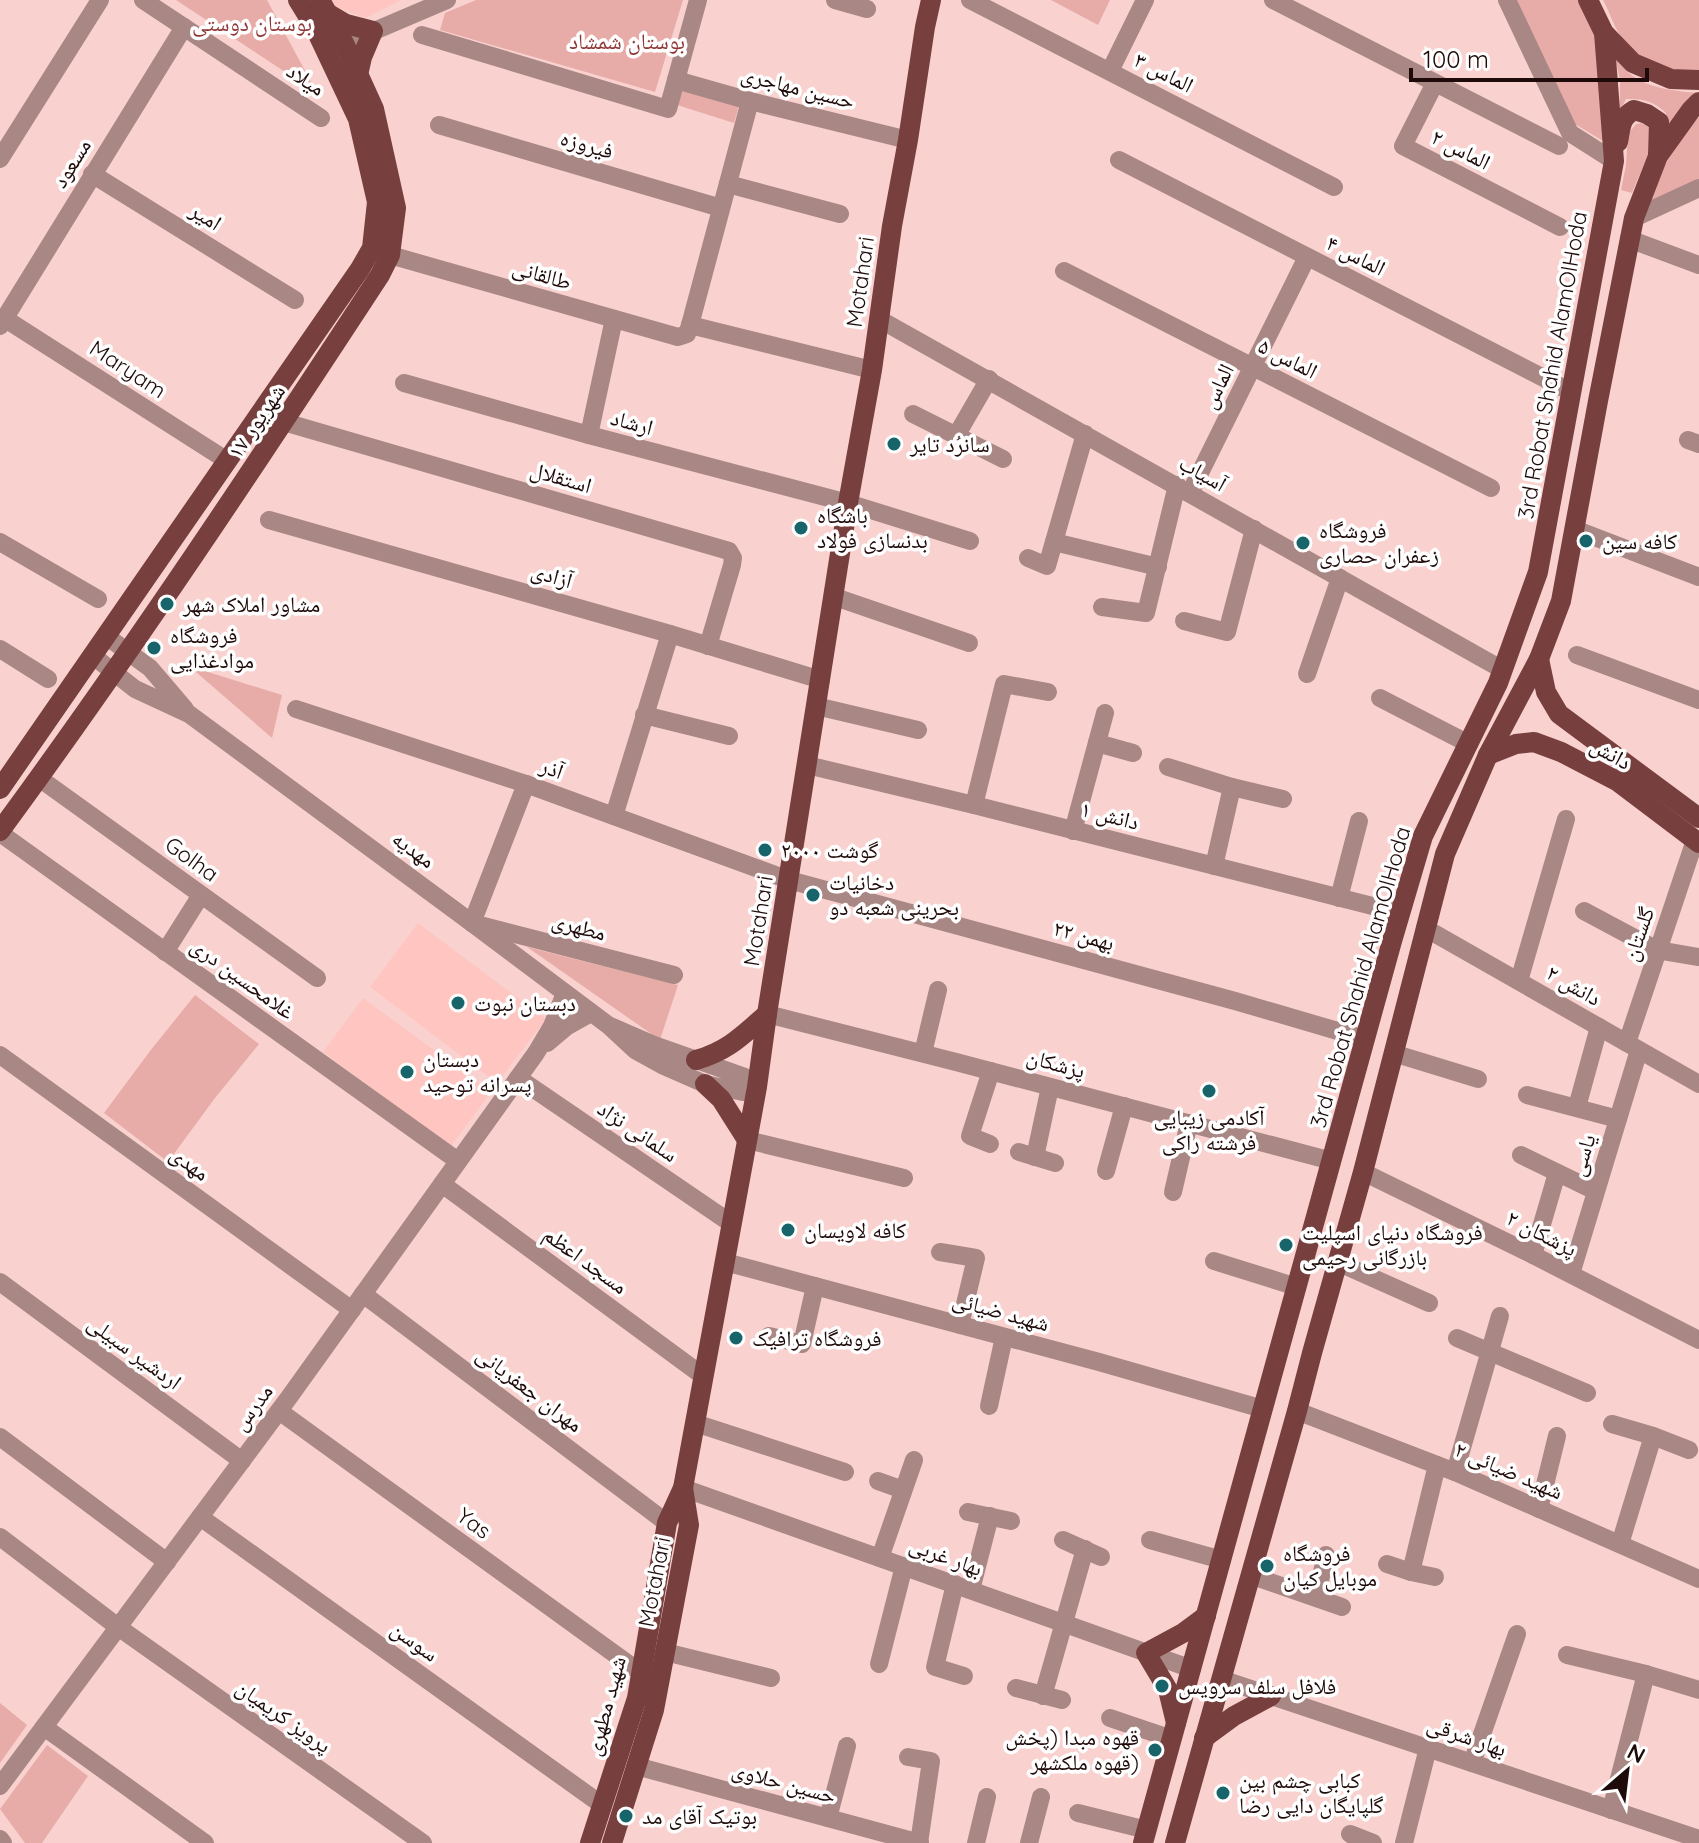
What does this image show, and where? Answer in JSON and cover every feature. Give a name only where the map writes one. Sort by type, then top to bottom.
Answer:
[{"type":"main road","name":"۱۷ شهریور","points":[[0,832],[129,652],[284,422],[390,255],[396,208],[374,109],[358,75],[314,26],[298,0]]},
{"type":"main road","name":"Motahari","points":[[612,1843],[654,1710],[689,1525],[683,1488],[757,1087],[848,503],[872,370],[892,226],[931,0]]},
{"type":"main road","points":[[1588,0],[1604,33],[1633,63],[1671,79],[1699,80]]},
{"type":"main road","name":"۱۷ شهریور","points":[[0,789],[372,248],[377,202],[358,119],[324,7]]},
{"type":"main road","points":[[324,7],[346,24],[373,31],[358,75]]},
{"type":"main road","name":"3rd Robat Shahid AlamOlHoda","points":[[1145,1836],[1423,836],[1503,670],[1538,572],[1614,161],[1604,33]]},
{"type":"main road","points":[[1179,1842],[1204,1738],[1363,1172],[1445,854],[1488,755],[1539,659],[1561,601],[1634,218],[1658,156],[1699,102]]},
{"type":"main road","points":[[1614,161],[1621,123],[1625,115],[1634,110],[1659,122],[1658,156]]},
{"type":"main road","name":"دانش","points":[[1539,659],[1546,692],[1559,714],[1699,818]]},
{"type":"main road","points":[[1561,752],[1562,739],[1568,731],[1579,728]]},
{"type":"main road","name":"دانش","points":[[1488,755],[1516,744],[1534,742],[1561,752],[1617,781],[1697,842]]},
{"type":"main road","points":[[696,1060],[721,1052],[767,1014]]},
{"type":"main road","points":[[705,1084],[721,1099],[747,1140]]},
{"type":"main road","points":[[1323,1192],[1331,1201],[1315,1267],[1325,1269],[1337,1262]]},
{"type":"main road","points":[[1295,1295],[1308,1307],[1312,1318],[1312,1353]]},
{"type":"main road","name":"شهید مطهری","points":[[590,1843],[637,1698],[667,1523],[683,1488]]},
{"type":"main road","points":[[1174,1731],[1168,1690],[1146,1653],[1206,1616]]},
{"type":"main road","points":[[1192,1669],[1221,1679]]},
{"type":"main road","points":[[1204,1738],[1234,1716],[1271,1696]]},
{"type":"street","points":[[0,157],[100,0]]},
{"type":"street","name":"میلاد","points":[[143,0],[321,118]]},
{"type":"street","points":[[335,48],[447,0]]},
{"type":"street","points":[[422,35],[668,109],[698,0]]},
{"type":"street","points":[[835,0],[867,9]]},
{"type":"street","name":"الماس ۳","points":[[970,0],[1334,187]]},
{"type":"street","points":[[1110,71],[1145,0]]},
{"type":"street","points":[[1273,0],[1559,146]]},
{"type":"street","points":[[1507,0],[1570,133],[1614,161]]},
{"type":"street","name":"مسعود","points":[[2,322],[184,27]]},
{"type":"street","name":"حسین مهاجری","points":[[676,80],[908,140]]},
{"type":"street","name":"الماس ۲","points":[[1435,83],[1403,146],[1560,227]]},
{"type":"street","points":[[686,331],[750,101]]},
{"type":"street","name":"فیروزه","points":[[439,125],[721,208]]},
{"type":"street","name":"الماس ۴","points":[[1119,160],[1571,392]]},
{"type":"street","name":"امیر","points":[[92,174],[295,300]]},
{"type":"street","points":[[728,184],[840,214]]},
{"type":"street","points":[[1634,218],[1699,188]]},
{"type":"street","points":[[1629,239],[1699,265]]},
{"type":"street","name":"طالقانی","points":[[390,255],[678,337],[686,331],[872,370]]},
{"type":"street","name":"الماس","points":[[1102,607],[1146,613],[1184,489],[1253,367],[1307,257]]},
{"type":"street","name":"الماس ۵","points":[[1064,271],[1491,488]]},
{"type":"street","points":[[589,435],[614,319]]},
{"type":"street","name":"آسیاب","points":[[879,319],[1503,670]]},
{"type":"street","name":"Maryam","points":[[2,322],[226,460]]},
{"type":"street","points":[[956,436],[989,379]]},
{"type":"street","name":"ارشاد","points":[[404,383],[848,503],[970,541]]},
{"type":"street","points":[[913,414],[1003,459]]},
{"type":"street","name":"استقلال","points":[[284,422],[729,551],[733,558],[732,565],[708,646]]},
{"type":"street","points":[[1028,558],[1047,566],[1085,434]]},
{"type":"street","name":"آزادی","points":[[269,520],[821,680]]},
{"type":"street","points":[[1184,621],[1227,632],[1254,529]]},
{"type":"street","points":[[1574,529],[1699,577]]},
{"type":"street","points":[[0,542],[98,599]]},
{"type":"street","points":[[1054,542],[1158,567]]},
{"type":"street","points":[[1307,674],[1340,578]]},
{"type":"street","points":[[835,597],[969,643]]},
{"type":"street","points":[[614,816],[670,634]]},
{"type":"street","name":"مهدیه","points":[[106,636],[150,668],[189,714]]},
{"type":"street","points":[[0,649],[48,679]]},
{"type":"street","name":"مهدیه","points":[[92,655],[135,689],[189,714],[608,1025],[635,1050],[705,1084],[743,1092],[757,1087]]},
{"type":"street","points":[[1577,655],[1699,700]]},
{"type":"street","points":[[974,805],[1004,684],[1048,692]]},
{"type":"street","points":[[1380,698],[1469,744]]},
{"type":"street","points":[[816,706],[918,730]]},
{"type":"street","name":"آذر","points":[[296,709],[526,784],[789,880]]},
{"type":"street","points":[[1073,831],[1105,713]]},
{"type":"street","points":[[644,715],[729,736]]},
{"type":"street","points":[[1097,743],[1133,753]]},
{"type":"street","name":"دانش ۱","points":[[807,765],[1400,913]]},
{"type":"street","points":[[1168,767],[1283,799]]},
{"type":"street","name":"Golha","points":[[39,778],[317,978]]},
{"type":"street","points":[[472,923],[526,784]]},
{"type":"street","points":[[1214,866],[1232,787]]},
{"type":"street","points":[[1519,981],[1566,819]]},
{"type":"street","points":[[1339,898],[1359,821]]},
{"type":"street","name":"غلامحسین دری","points":[[0,832],[458,1161]]},
{"type":"street","name":"گلستان","points":[[1633,1047],[1657,950],[1697,842]]},
{"type":"street","name":"۲۲ بهمن","points":[[789,880],[1365,1039]]},
{"type":"street","points":[[165,952],[201,895]]},
{"type":"street","points":[[1584,911],[1657,950],[1699,957]]},
{"type":"street","name":"مطهری","points":[[472,923],[674,975]]},
{"type":"street","name":"دانش ۲","points":[[1425,928],[1699,1084]]},
{"type":"street","points":[[923,1053],[938,990]]},
{"type":"street","points":[[536,1053],[552,1026],[565,993]]},
{"type":"street","points":[[536,1053],[566,1027],[591,1013]]},
{"type":"street","name":"پزشکان","points":[[767,1014],[1332,1161]]},
{"type":"street","name":"مهدیه","points":[[608,1025],[745,1077],[757,1087]]},
{"type":"street","points":[[1577,1107],[1599,1027]]},
{"type":"street","name":"یاسی","points":[[1571,1274],[1618,1119],[1633,1047]]},
{"type":"street","name":"مدرس","points":[[0,1786],[279,1411],[536,1053]]},
{"type":"street","points":[[1393,1053],[1478,1079]]},
{"type":"street","name":"مهدی","points":[[0,1055],[352,1310]]},
{"type":"street","points":[[990,1144],[970,1136],[991,1071]]},
{"type":"street","name":"سلمانی نژاد","points":[[518,1078],[732,1224]]},
{"type":"street","points":[[1050,1087],[1027,1155],[1055,1163]]},
{"type":"street","points":[[1527,1095],[1618,1119]]},
{"type":"street","points":[[1106,1171],[1124,1106]]},
{"type":"street","points":[[1173,1192],[1189,1123]]},
{"type":"street","points":[[747,1140],[904,1178]]},
{"type":"street","points":[[1521,1155],[1589,1188]]},
{"type":"street","name":"پزشکان ۲","points":[[1363,1172],[1699,1340]]},
{"type":"street","points":[[1533,1255],[1557,1173]]},
{"type":"street","name":"مسجد اعظم","points":[[442,1184],[703,1376]]},
{"type":"street","points":[[940,1252],[976,1258],[960,1325]]},
{"type":"street","points":[[1214,1261],[1295,1295]]},
{"type":"street","name":"شهید ضیائی","points":[[725,1262],[1263,1409]]},
{"type":"street","points":[[1337,1262],[1429,1303]]},
{"type":"street","name":"اردشیر سبیلی","points":[[0,1282],[242,1461]]},
{"type":"street","points":[[769,1336],[802,1344],[815,1286]]},
{"type":"street","name":"مهران جعفریانی","points":[[363,1294],[667,1523]]},
{"type":"street","points":[[1411,1572],[1490,1353],[1500,1316]]},
{"type":"street","points":[[989,1406],[1004,1337]]},
{"type":"street","points":[[1457,1338],[1587,1393]]},
{"type":"street","name":"Yas","points":[[279,1411],[641,1673]]},
{"type":"street","name":"شهید ضیائی ۲","points":[[1297,1411],[1446,1469],[1699,1579]]},
{"type":"street","points":[[695,1423],[845,1472]]},
{"type":"street","points":[[1612,1424],[1689,1450]]},
{"type":"street","points":[[1539,1509],[1557,1436]]},
{"type":"street","points":[[1620,1544],[1653,1436]]},
{"type":"street","points":[[0,1437],[167,1562]]},
{"type":"street","points":[[880,1558],[914,1460]]},
{"type":"street","points":[[878,1481],[903,1490]]},
{"type":"street","name":"بهار غربی","points":[[683,1488],[1192,1669]]},
{"type":"street","points":[[968,1512],[1011,1521]]},
{"type":"street","points":[[964,1676],[935,1667],[990,1516]]},
{"type":"street","name":"سوسن","points":[[200,1517],[602,1805]]},
{"type":"street","name":"پرویز کریمیان","points":[[0,1537],[118,1627],[423,1843]]},
{"type":"street","points":[[1016,1688],[1052,1698],[1063,1623],[1093,1553],[1063,1540]]},
{"type":"street","points":[[1150,1540],[1222,1560]]},
{"type":"street","points":[[1316,1597],[1326,1555]]},
{"type":"street","points":[[1387,1564],[1435,1577]]},
{"type":"street","points":[[879,1664],[904,1566]]},
{"type":"street","points":[[1250,1575],[1342,1607]]},
{"type":"street","points":[[1472,1763],[1517,1634]]},
{"type":"street","points":[[665,1652],[771,1678]]},
{"type":"street","points":[[1567,1655],[1699,1690]]},
{"type":"street","points":[[1611,1810],[1646,1674]]},
{"type":"street","name":"بهار شرقی","points":[[1221,1679],[1699,1839]]},
{"type":"street","points":[[1110,1718],[1174,1731]]},
{"type":"street","points":[[44,1727],[205,1843]]},
{"type":"street","points":[[828,1818],[847,1746]]},
{"type":"street","points":[[1404,1843],[1428,1748]]},
{"type":"street","points":[[908,1757],[931,1761],[920,1843]]},
{"type":"street","name":"حسین حلاوی","points":[[636,1766],[920,1843]]},
{"type":"street","points":[[976,1843],[987,1797]]},
{"type":"street","points":[[1029,1843],[1041,1797]]},
{"type":"street","points":[[1078,1813],[1145,1836]]},
{"type":"street","points":[[1350,1834],[1373,1843]]},
{"type":"shaded area","points":[[330,0],[401,0],[365,18],[334,6]]},
{"type":"shaded area","name":"دبستان نبوت","points":[[418,923],[546,1019],[497,1083],[370,987]]},
{"type":"shaded area","name":"دبستان پسرانه توحید","points":[[363,998],[491,1092],[451,1146],[323,1052]]},
{"type":"green space","name":"بوستان دوستی","points":[[176,0],[267,0],[317,93]]},
{"type":"green space","name":"بوستان شمشاد","points":[[476,0],[683,0],[655,92],[440,30],[445,13]]},
{"type":"green space","points":[[1051,0],[1110,0],[1098,25]]},
{"type":"green space","points":[[1515,0],[1579,0],[1595,38],[1608,144],[1575,124]]},
{"type":"green space","points":[[1603,0],[1699,0],[1699,74],[1668,68],[1640,56],[1621,37]]},
{"type":"green space","points":[[1615,58],[1629,73],[1644,82],[1671,90],[1698,93],[1684,103],[1667,129],[1666,113],[1648,102],[1626,99],[1620,111],[1620,80]]},
{"type":"green space","points":[[682,88],[739,106],[734,123],[677,105]]},
{"type":"green space","points":[[1699,117],[1699,179],[1647,203],[1669,158]]},
{"type":"green space","points":[[1643,123],[1654,132],[1652,145],[1632,193],[1621,190],[1628,134],[1636,124]]},
{"type":"green space","points":[[189,666],[282,695],[272,738]]},
{"type":"green space","points":[[527,947],[678,985],[660,1040]]},
{"type":"green space","points":[[195,995],[259,1044],[168,1162],[104,1113]]},
{"type":"green space","points":[[0,1703],[27,1725],[0,1763]]},
{"type":"green space","points":[[47,1745],[88,1776],[42,1843],[25,1843],[0,1809]]},
{"type":"place","name":"سانرُد تایر","points":[[894,444]]},
{"type":"place","name":"باشگاه بدنسازی فولاد","points":[[801,528]]},
{"type":"place","name":"کافه سین","points":[[1586,541]]},
{"type":"place","name":"فروشگاه زعفران حصاری","points":[[1303,543]]},
{"type":"place","name":"مشاور املاک شهر","points":[[167,604]]},
{"type":"place","name":"فروشگاه موادغذایی","points":[[154,648]]},
{"type":"place","name":"گوشت ۲۰۰۰","points":[[765,850]]},
{"type":"place","name":"دخانیات بحرینی شعبه دو","points":[[813,895]]},
{"type":"place","name":"دبستان نبوت","points":[[458,1003]]},
{"type":"place","name":"دبستان پسرانه توحید","points":[[407,1072]]},
{"type":"place","name":"آکادمی زیبایی فرشته راکی","points":[[1209,1091]]},
{"type":"place","name":"کافه لاویسان","points":[[788,1230]]},
{"type":"place","name":"فروشگاه دنیای اسپلیت بازرگانی رحیمی","points":[[1286,1245]]},
{"type":"place","name":"فروشگاه ترافیک","points":[[736,1338]]},
{"type":"place","name":"فروشگاه موبایل کیان","points":[[1267,1566]]},
{"type":"place","name":"فلافل سلف سرویس","points":[[1162,1686]]},
{"type":"place","name":"قهوه مبدا (پخش قهوه ملکشهر)","points":[[1155,1750]]},
{"type":"place","name":"کبابی چشم بین گلپایگان دایی رضا","points":[[1223,1793]]},
{"type":"place","name":"بوتیک آقای مد","points":[[626,1816]]}]
